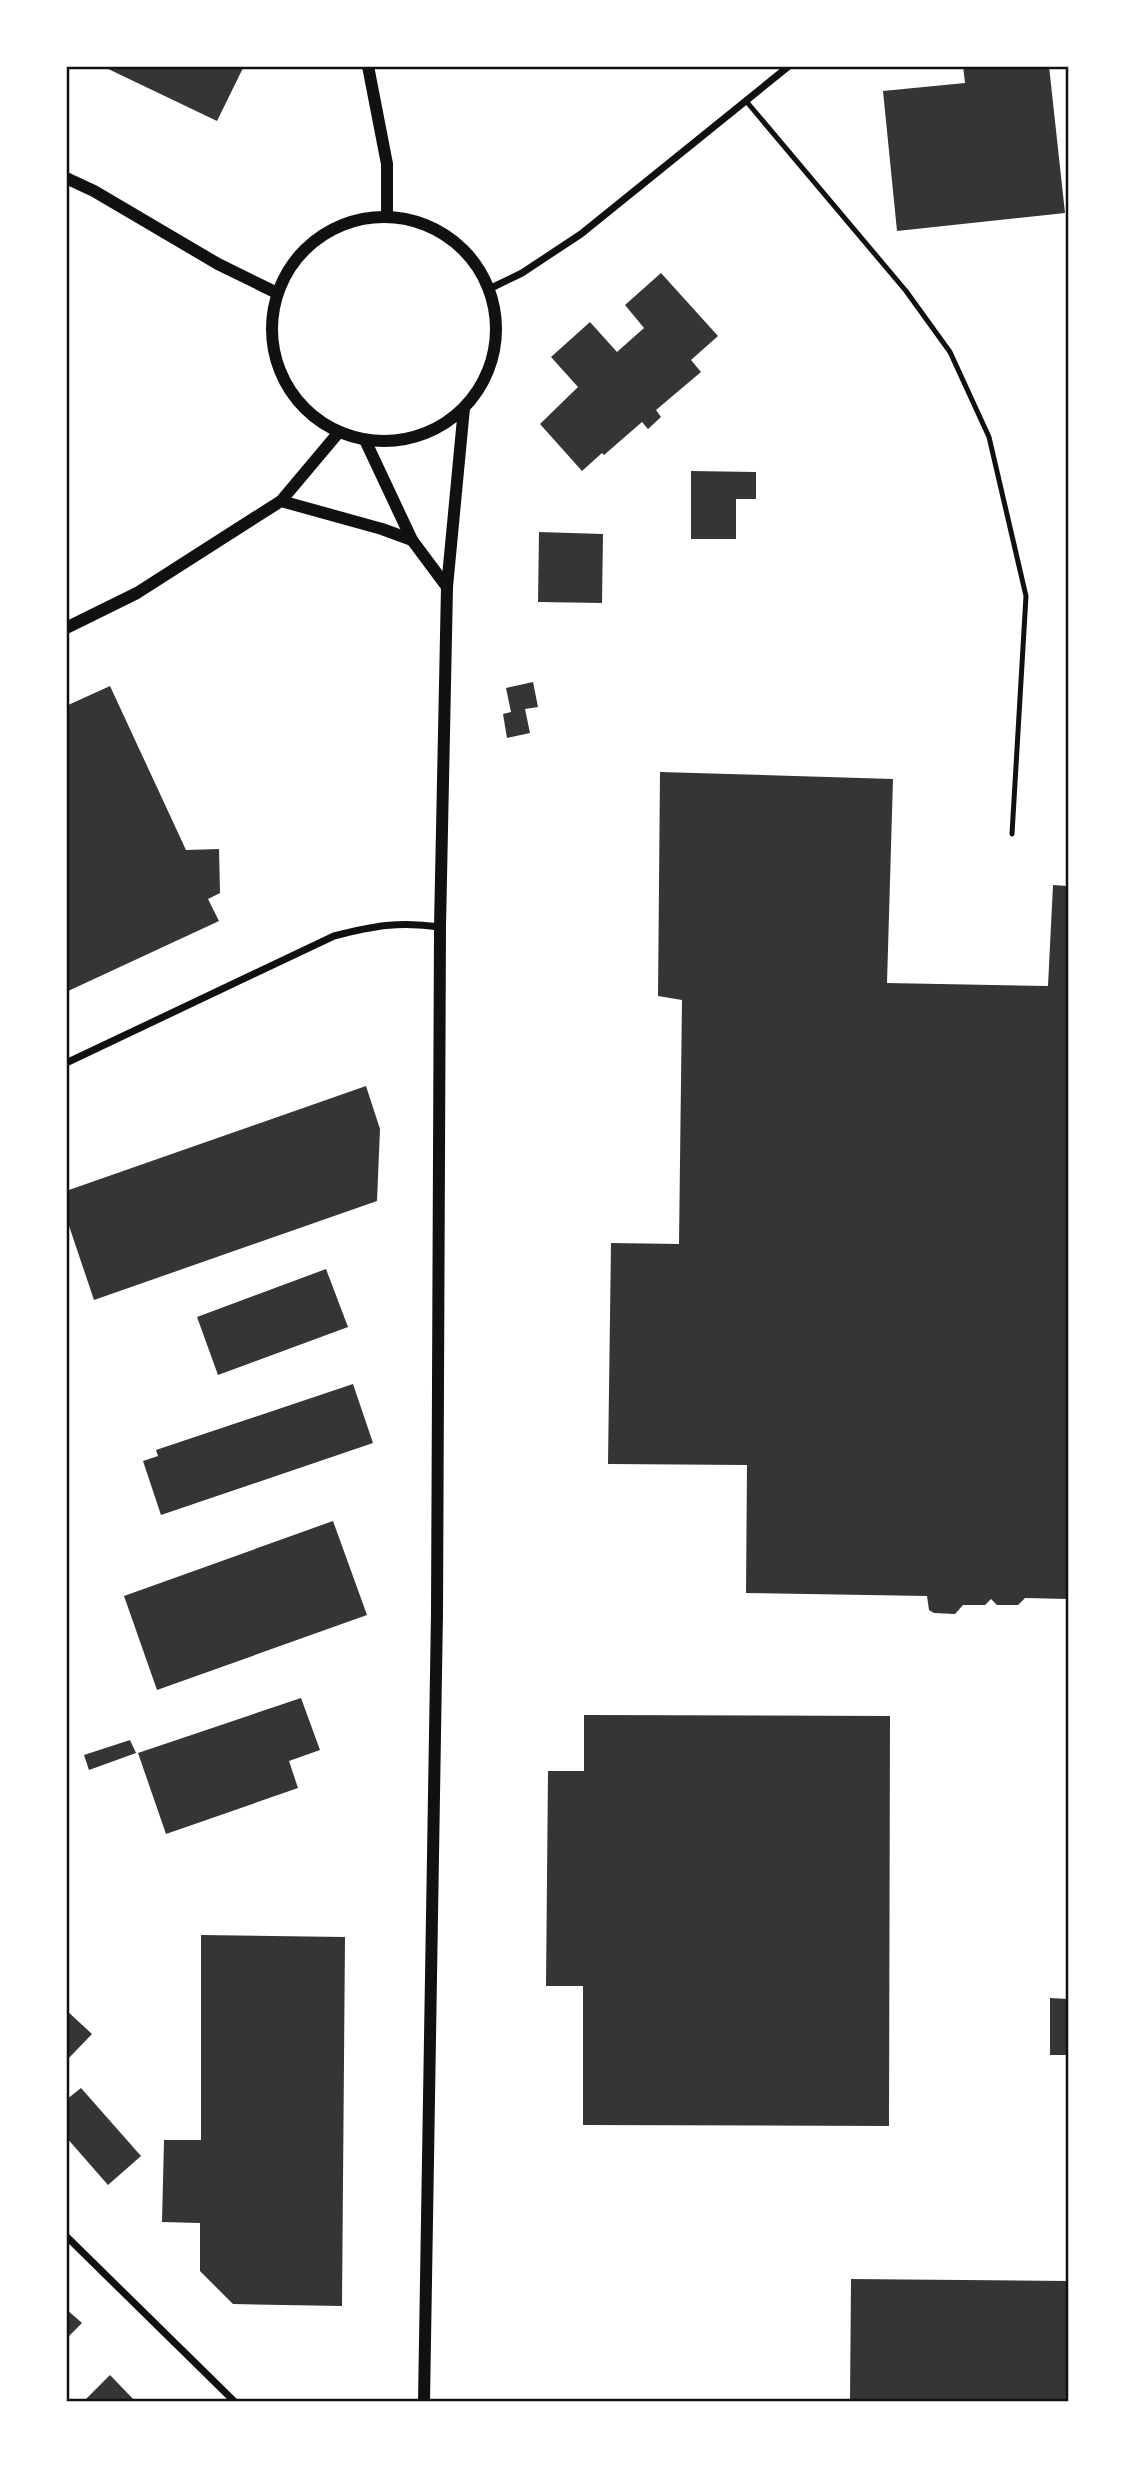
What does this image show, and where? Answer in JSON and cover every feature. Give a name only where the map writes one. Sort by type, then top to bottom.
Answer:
[{"type":"street","points":[[368,66],[387,164],[387,215]]},
{"type":"street","points":[[489,289],[522,273],[581,234],[789,66]]},
{"type":"street","points":[[66,178],[94,191],[218,264],[277,293]]},
{"type":"street","points":[[387,215],[419,222],[449,237],[473,260],[489,289],[496,320],[494,352],[483,382],[464,408],[443,424],[419,436],[392,441],[365,440],[340,432],[311,414],[289,390],[275,358],[271,325],[277,293],[301,251],[340,224],[387,215]]},
{"type":"street","points":[[424,2402],[437,1613],[440,927],[446,587],[464,408]]},
{"type":"street","points":[[66,628],[137,593],[281,501],[340,432]]},
{"type":"street","points":[[365,440],[412,540],[446,587]]},
{"type":"street","points":[[281,501],[412,540]]},
{"type":"street","points":[[66,1063],[334,936],[376,925],[417,924],[440,927]]},
{"type":"street","points":[[66,2236],[235,2402]]},
{"type":"lane","points":[[746,101],[914,301],[950,352],[989,437],[1027,596],[1013,834]]},
{"type":"building","points":[[102,66],[244,66],[217,121]]},
{"type":"building","points":[[963,66],[1049,66],[1065,213],[897,231],[883,91],[965,83]]},
{"type":"building","points":[[661,273],[718,336],[691,360],[701,372],[656,410],[661,417],[648,429],[642,422],[582,471],[540,424],[578,387],[551,357],[590,322],[617,352],[644,328],[625,305]]},
{"type":"building","points":[[691,471],[756,472],[756,499],[736,499],[736,539],[691,539]]},
{"type":"building","points":[[539,532],[603,534],[602,603],[538,602]]},
{"type":"building","points":[[533,682],[538,707],[525,709],[530,733],[507,738],[503,714],[511,712],[506,688]]},
{"type":"building","points":[[110,686],[186,850],[219,849],[220,893],[208,899],[219,921],[66,992],[66,706]]},
{"type":"building","points":[[660,772],[893,779],[887,983],[1048,986],[1053,885],[1068,886],[1068,1599],[1025,1598],[1018,1605],[997,1605],[991,1599],[985,1605],[963,1605],[955,1614],[934,1613],[929,1610],[927,1596],[746,1593],[747,1465],[608,1464],[611,1243],[679,1244],[682,1000],[658,996]]},
{"type":"building","points":[[366,1086],[380,1129],[377,1201],[94,1300],[66,1217],[66,1191]]},
{"type":"building","points":[[326,1269],[348,1327],[218,1375],[197,1317]]},
{"type":"building","points":[[353,1384],[373,1443],[161,1515],[143,1461],[158,1456],[156,1450]]},
{"type":"building","points":[[333,1521],[367,1615],[157,1690],[124,1596]]},
{"type":"building","points":[[301,1698],[320,1750],[289,1761],[298,1788],[166,1834],[138,1753]]},
{"type":"building","points":[[584,1715],[890,1716],[889,2126],[583,2125],[583,1986],[546,1986],[548,1771],[584,1771]]},
{"type":"building","points":[[130,1740],[136,1753],[89,1770],[84,1755]]},
{"type":"building","points":[[201,1935],[345,1937],[342,2306],[233,2304],[200,2271],[200,2223],[162,2222],[164,2140],[201,2140]]},
{"type":"building","points":[[1050,1998],[1068,1999],[1068,2055],[1050,2055]]},
{"type":"building","points":[[66,2010],[92,2034],[66,2061]]},
{"type":"building","points":[[81,2088],[141,2156],[108,2185],[66,2137],[66,2100]]},
{"type":"building","points":[[851,2279],[1068,2281],[1068,2402],[850,2402]]},
{"type":"building","points":[[66,2309],[82,2323],[66,2339]]},
{"type":"building","points":[[110,2375],[136,2402],[83,2402]]}]
